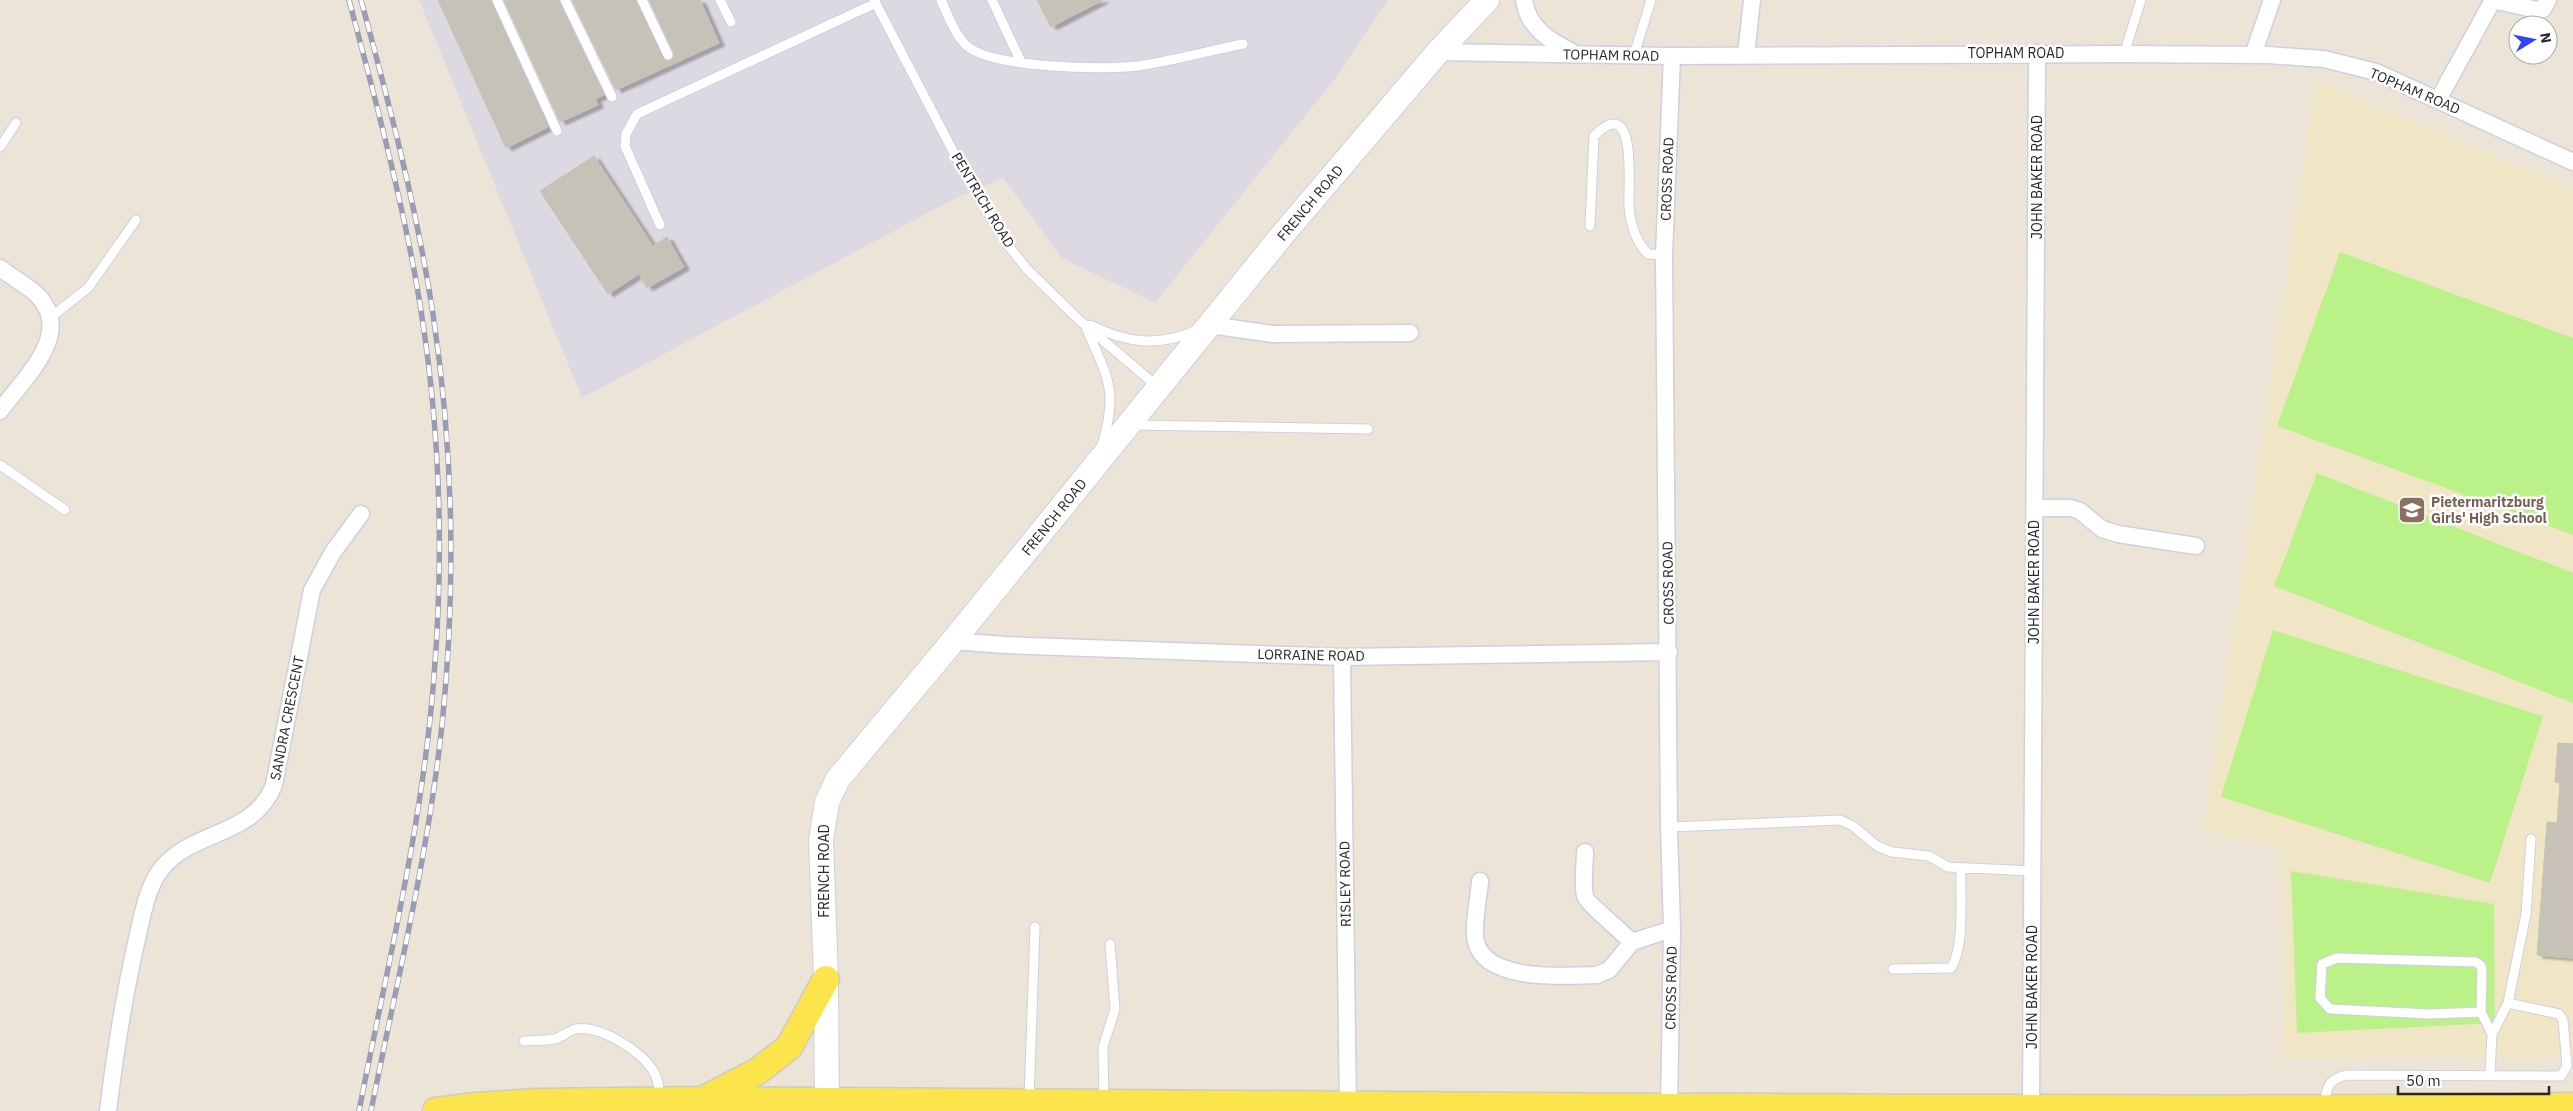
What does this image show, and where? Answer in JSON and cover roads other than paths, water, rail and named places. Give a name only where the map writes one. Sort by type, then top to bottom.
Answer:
[{"type":"main road","points":[[700,1100],[758,1071],[788,1047],[826,979]]},
{"type":"main road","points":[[436,1111],[700,1100],[827,1106],[1030,1107],[1104,1102],[1348,1107],[1669,1109],[2323,1109],[2573,1106]]},
{"type":"street","name":"FRENCH ROAD","points":[[827,1106],[826,979],[821,840],[826,802],[838,779],[1096,466],[1284,233],[1438,52],[1487,0]]},
{"type":"street","points":[[1524,0],[1530,19],[1537,29],[1553,42],[1576,54]]},
{"type":"street","points":[[1746,55],[1752,0]]},
{"type":"street","points":[[2253,55],[2272,0]]},
{"type":"street","points":[[2438,100],[2493,0],[2537,10],[2543,9],[2548,0]]},
{"type":"street","name":"TOPHAM ROAD","points":[[1438,52],[1672,56],[2038,53],[2253,55],[2324,59],[2376,72],[2573,162]]},
{"type":"street","name":"JOHN BAKER ROAD","points":[[2031,1109],[2038,53]]},
{"type":"street","name":"CROSS ROAD","points":[[1669,1109],[1672,929],[1669,827],[1669,652],[1664,255],[1672,56]]},
{"type":"street","points":[[0,268],[40,298],[51,317],[52,331],[41,356],[0,411]]},
{"type":"street","points":[[1210,325],[1273,334],[1410,333]]},
{"type":"street","points":[[2035,508],[2070,508],[2080,511],[2102,529],[2118,534],[2196,546]]},
{"type":"street","name":"SANDRA CRESCENT","points":[[108,1111],[126,988],[144,909],[153,886],[161,869],[172,858],[190,846],[250,818],[269,799],[274,784],[312,590],[333,552],[362,514]]},
{"type":"street","name":"LORRAINE ROAD","points":[[953,641],[1342,657],[1669,652]]},
{"type":"street","name":"RISLEY ROAD","points":[[1342,657],[1348,1107]]},
{"type":"street","points":[[1585,852],[1585,895],[1589,904],[1608,918],[1632,942]]},
{"type":"street","points":[[1480,881],[1475,940],[1482,958],[1491,964],[1517,973],[1597,975],[1609,970],[1632,942],[1672,929]]},
{"type":"lane","points":[[497,0],[557,132]]},
{"type":"lane","points":[[565,0],[612,97]]},
{"type":"lane","points":[[642,0],[668,55]]},
{"type":"lane","points":[[720,0],[732,22]]},
{"type":"lane","points":[[941,0],[960,39],[968,47],[986,56],[1045,66],[1138,66],[1242,44]]},
{"type":"lane","points":[[992,0],[1021,62]]},
{"type":"lane","points":[[1634,55],[1651,0]]},
{"type":"lane","points":[[2124,54],[2141,0]]},
{"type":"lane","points":[[660,225],[625,146],[626,134],[637,114],[875,2]]},
{"type":"lane","name":"PENTRICH ROAD","points":[[875,2],[988,214],[1027,269],[1082,323],[1158,387]]},
{"type":"lane","points":[[0,147],[16,123]]},
{"type":"lane","points":[[1590,226],[1594,136],[1603,127],[1613,125],[1621,128],[1627,138],[1629,207],[1639,246],[1648,254],[1664,255]]},
{"type":"lane","points":[[51,317],[88,288],[136,220]]},
{"type":"lane","points":[[1082,323],[1124,340],[1143,342],[1183,336],[1210,325]]},
{"type":"lane","points":[[1082,323],[1110,383],[1111,401],[1109,418],[1096,466]]},
{"type":"lane","points":[[1128,425],[1368,429]]},
{"type":"lane","points":[[0,464],[65,510]]},
{"type":"lane","points":[[1669,827],[1840,820],[1852,826],[1877,846],[1892,852],[1929,856],[1948,867],[2032,871]]},
{"type":"lane","points":[[2490,1075],[2492,1034],[2508,1003],[2526,914],[2531,839]]},
{"type":"lane","points":[[1893,969],[1951,968],[1955,962],[1959,939],[1961,868]]},
{"type":"lane","points":[[1030,1107],[1035,927]]},
{"type":"lane","points":[[1104,1102],[1103,1047],[1115,1009],[1110,944]]},
{"type":"lane","points":[[2480,1012],[2430,1014],[2330,1009],[2320,998],[2322,964],[2338,958],[2476,962],[2481,966],[2482,972],[2480,1012],[2492,1034]]},
{"type":"lane","points":[[2323,1109],[2329,1084],[2343,1076],[2561,1076],[2567,1066],[2563,1020],[2559,1014],[2508,1003]]},
{"type":"lane","points":[[524,1041],[554,1039],[576,1029],[593,1031],[618,1040],[641,1057],[652,1069],[658,1081],[660,1101]]},
{"type":"railway","points":[[349,0],[393,172],[415,275],[430,375],[438,475],[439,525],[439,576],[434,676],[422,786],[403,895],[359,1111]]},
{"type":"railway","points":[[361,0],[402,156],[433,314],[445,414],[451,565],[450,615],[443,715],[430,815],[412,914],[371,1111]]},
{"type":"place","name":"Pietermaritzburg Girls' High School","points":[[2412,510]]}]
